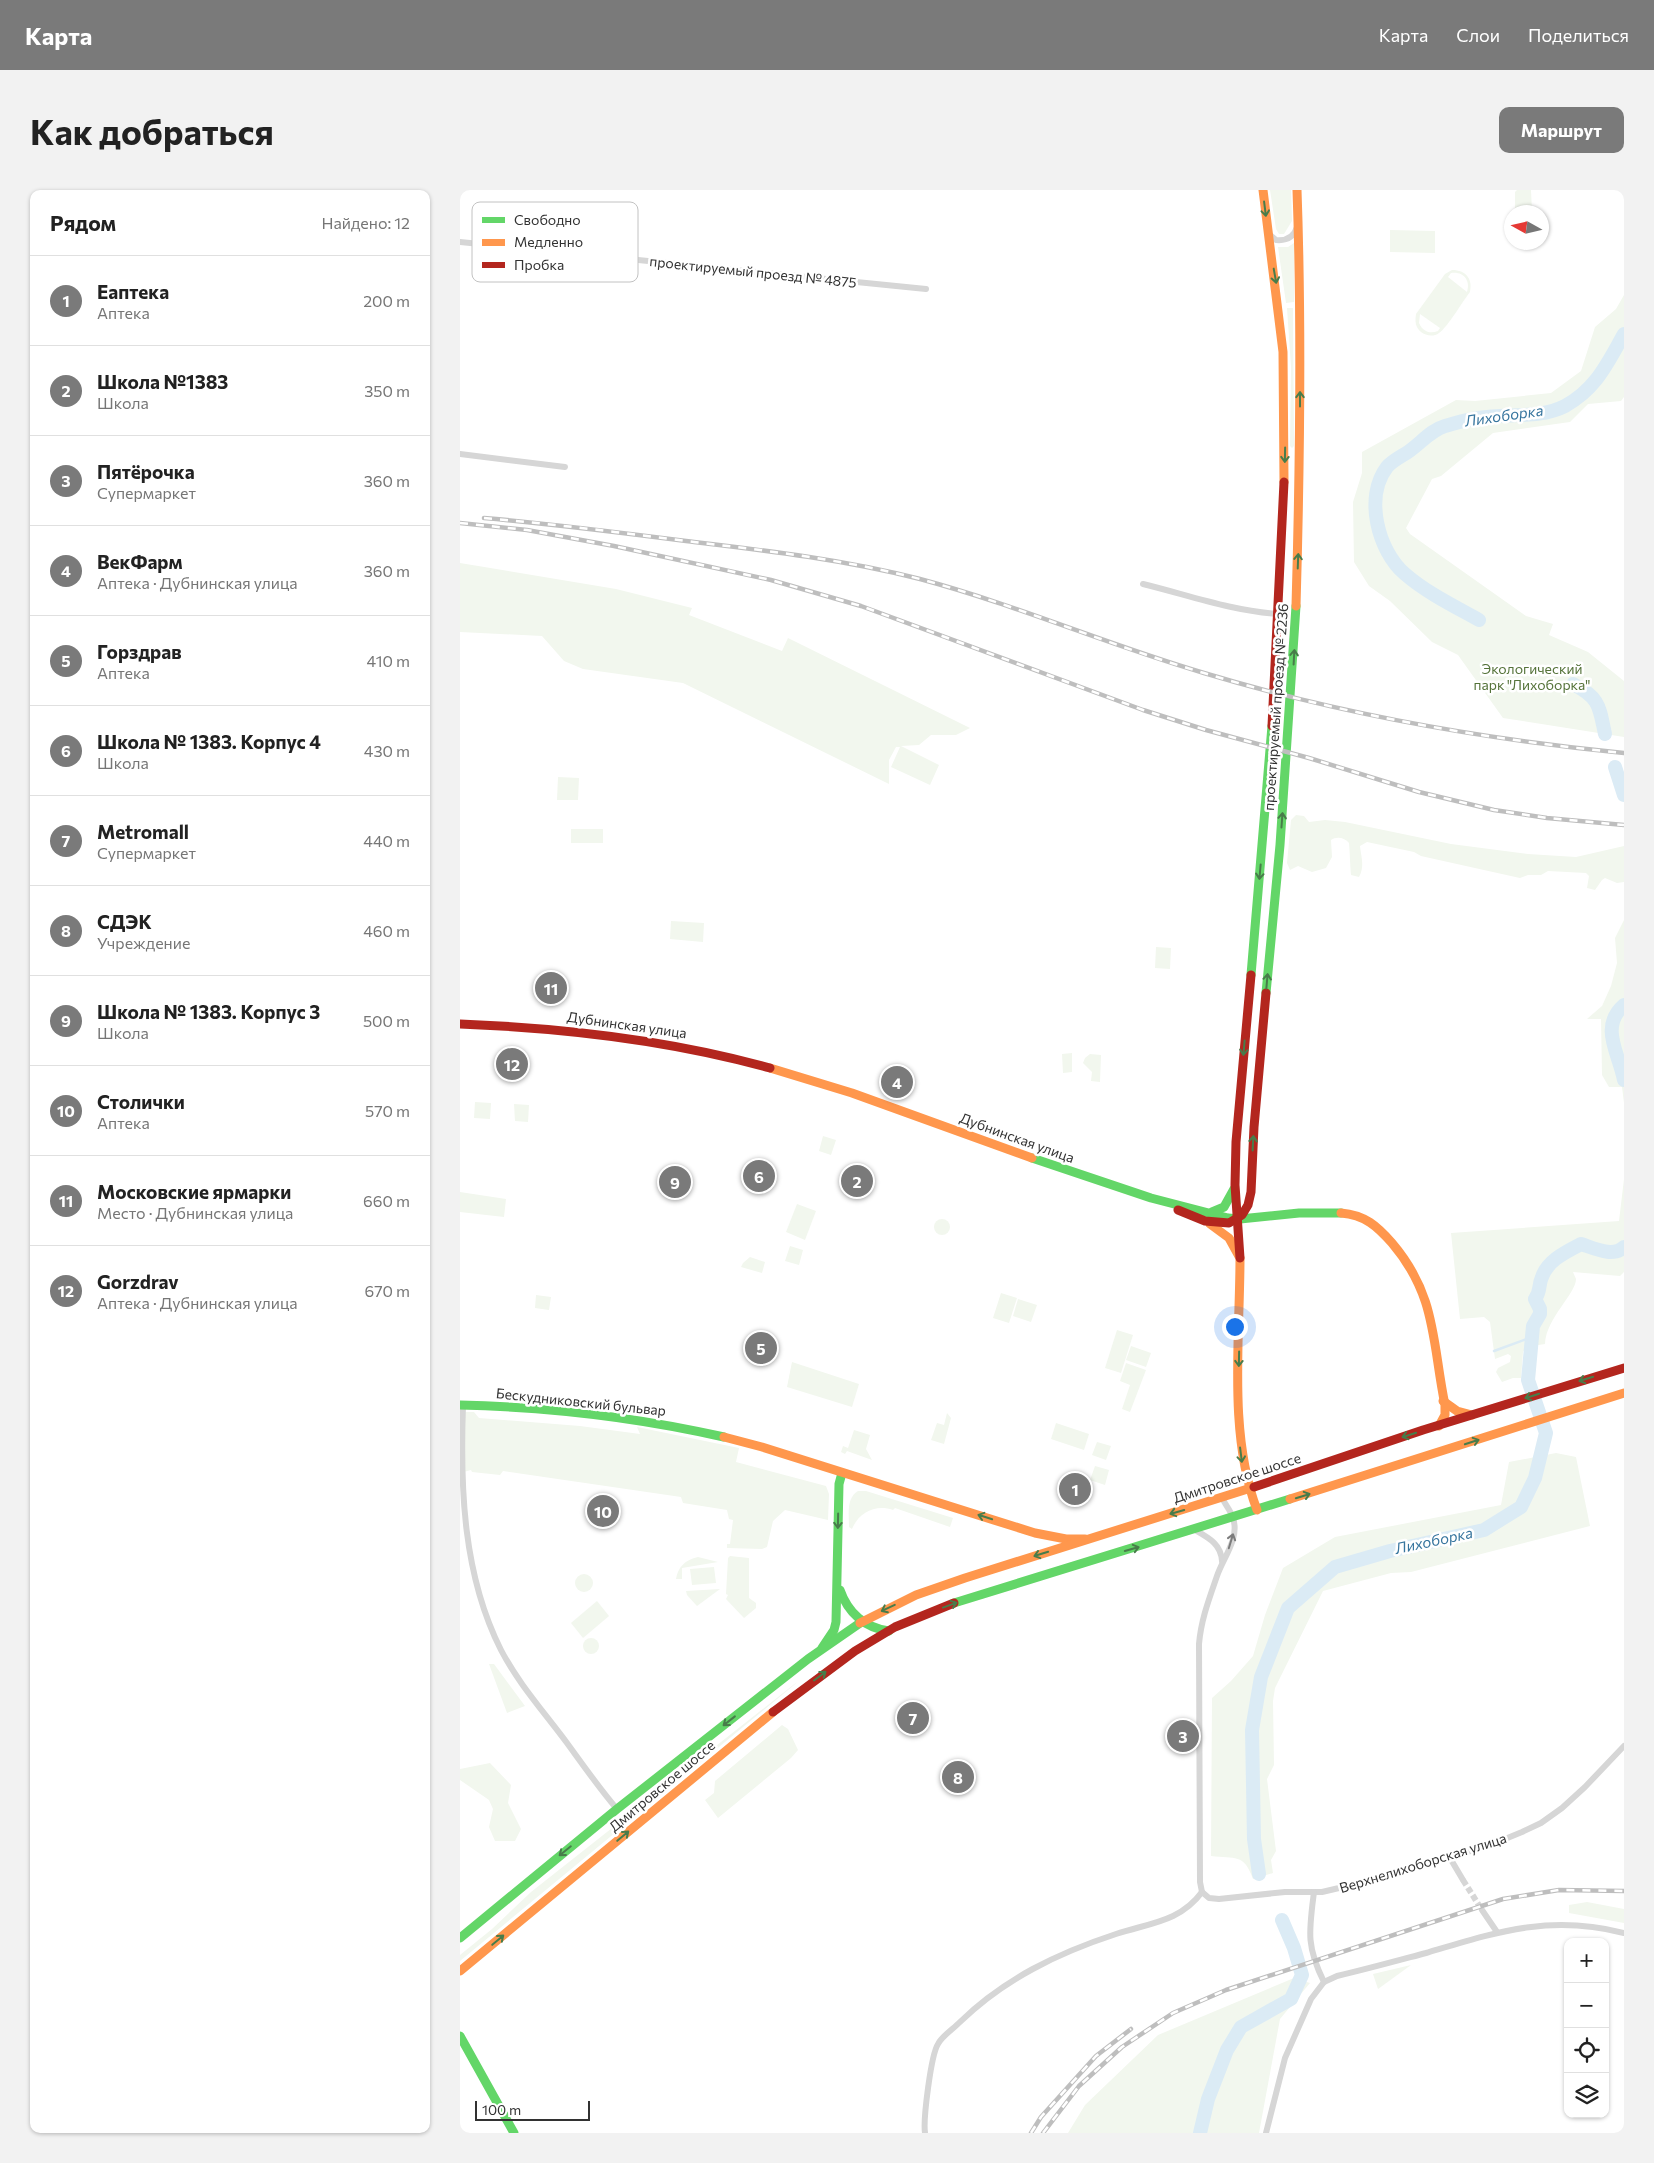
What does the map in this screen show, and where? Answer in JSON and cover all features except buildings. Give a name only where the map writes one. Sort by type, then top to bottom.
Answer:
[{"type":"main road","name":"проектируемый проезд № 2236","points":[[1257,1510],[1247,1488],[1240,1455],[1238,1422],[1240,1258],[1235,1185],[1236,1142],[1277,674],[1284,523],[1285,419],[1283,351],[1277,289],[1263,190]]},
{"type":"main road","name":"проектируемый проезд № 2236","points":[[1236,1219],[1245,1210],[1251,1192],[1254,1126],[1280,845],[1296,610],[1300,483],[1301,266],[1297,190]]},
{"type":"main road","name":"Дубнинская улица","points":[[460,1024],[577,1031],[673,1045],[747,1061],[875,1101],[1205,1217]]},
{"type":"main road","points":[[1205,1217],[1223,1209],[1231,1198],[1235,1185]]},
{"type":"main road","points":[[1251,1192],[1254,1206],[1264,1216]]},
{"type":"main road","points":[[1205,1217],[1221,1223],[1236,1219],[1264,1216],[1352,1213],[1372,1222],[1396,1247],[1419,1280],[1427,1299],[1433,1324],[1446,1417],[1439,1426]]},
{"type":"main road","points":[[1205,1217],[1229,1236],[1234,1242],[1240,1258]]},
{"type":"main road","name":"Дмитровское шоссе","points":[[460,1938],[617,1809],[819,1652],[862,1622],[916,1595],[1222,1498],[1247,1488],[1549,1390],[1624,1368]]},
{"type":"main road","name":"Дмитровское шоссе","points":[[460,1971],[781,1706],[823,1673],[888,1631],[925,1614],[971,1598],[1234,1518],[1624,1393]]},
{"type":"main road","points":[[1443,1401],[1449,1407],[1472,1415]]},
{"type":"main road","name":"Бескудниковский бульвар","points":[[462,1405],[582,1413],[673,1426],[740,1441],[1035,1533],[1057,1538],[1088,1539]]},
{"type":"main road","points":[[819,1652],[834,1630],[838,1583],[839,1484],[842,1473]]},
{"type":"main road","points":[[838,1583],[842,1599],[862,1622],[880,1630],[888,1631]]},
{"type":"main road","points":[[460,2036],[514,2133]]},
{"type":"street","points":[[1267,228],[1272,238],[1281,241],[1293,236],[1298,224]]},
{"type":"street","name":"проектируемый проезд № 4875","points":[[638,260],[926,289]]},
{"type":"street","points":[[460,454],[564,467]]},
{"type":"street","name":"проектируемый проезд № 2236","points":[[1143,584],[1196,599],[1259,613],[1279,614]]},
{"type":"street","points":[[462,1405],[462,1477],[469,1549],[474,1577],[500,1649],[518,1678],[617,1809]]},
{"type":"street","points":[[925,2133],[926,2100],[938,2044],[973,2010],[1009,1982],[1042,1962],[1116,1934],[1174,1917],[1195,1902],[1202,1892],[1200,1882],[1199,1644],[1203,1616],[1232,1540],[1234,1518],[1222,1498]]},
{"type":"street","points":[[1194,1530],[1216,1544],[1222,1563]]},
{"type":"street","name":"Верхнелихоборская улица","points":[[1202,1892],[1210,1898],[1219,1899],[1285,1892],[1314,1892],[1339,1888],[1488,1846],[1541,1823],[1562,1808],[1624,1746]]},
{"type":"street","points":[[1450,1858],[1463,1880]]},
{"type":"street","points":[[1314,1892],[1309,1925],[1310,1945],[1324,1982]]},
{"type":"street","points":[[1482,1910],[1498,1932]]},
{"type":"street","points":[[1266,2133],[1285,2058],[1311,1999],[1324,1982],[1337,1976],[1498,1932],[1544,1924],[1601,1927],[1624,1933]]},
{"type":"green space","points":[[1270,190],[1291,190],[1292,221],[1284,234],[1279,234],[1276,229]]},
{"type":"green space","points":[[1517,190],[1531,190],[1532,205],[1515,205],[1515,192]]},
{"type":"green space","points":[[1390,230],[1435,231],[1435,253],[1390,252]]},
{"type":"green space","points":[[1294,243],[1294,302],[1286,303],[1278,247],[1288,247]]},
{"type":"green space","points":[[1452,270],[1457,270],[1465,274],[1469,279],[1470,292],[1443,330],[1435,335],[1428,335],[1421,332],[1418,328],[1416,314],[1445,274]],"holes":[[[1451,273],[1459,273],[1465,277],[1468,284],[1467,292],[1448,277]],[[1420,314],[1440,328],[1438,331],[1430,332],[1425,330],[1419,323]]]},
{"type":"green space","name":"Экологический парк \"Лихоборка\"","points":[[1624,295],[1624,397],[1621,401],[1588,404],[1570,422],[1493,433],[1441,476],[1432,479],[1406,528],[1410,534],[1526,616],[1553,624],[1549,635],[1588,652],[1624,681],[1624,737],[1503,718],[1458,655],[1432,642],[1390,601],[1369,586],[1354,562],[1353,502],[1362,473],[1362,452],[1456,400],[1475,401],[1551,393],[1581,371],[1595,327],[1616,309]]},
{"type":"green space","points":[[1287,308],[1293,308],[1294,446],[1292,448],[1290,446],[1291,367]]},
{"type":"green space","points":[[460,563],[616,589],[692,608],[689,615],[782,651],[788,638],[970,728],[956,735],[931,735],[919,745],[901,746],[939,765],[930,785],[891,767],[900,747],[896,747],[889,760],[889,784],[683,683],[583,669],[564,661],[542,636],[460,632]]},
{"type":"green space","points":[[558,777],[579,778],[578,800],[557,800]]},
{"type":"green space","points":[[1296,815],[1304,816],[1309,822],[1325,820],[1345,822],[1451,844],[1528,854],[1576,857],[1624,846],[1624,882],[1617,883],[1605,878],[1595,890],[1587,888],[1589,876],[1586,873],[1548,871],[1541,875],[1528,875],[1520,878],[1367,842],[1360,846],[1362,865],[1359,877],[1351,875],[1349,843],[1338,838],[1331,840],[1332,857],[1326,868],[1312,872],[1298,866],[1290,870],[1287,863],[1291,820]]},
{"type":"green space","points":[[571,829],[603,829],[603,843],[571,843]]},
{"type":"green space","points":[[1624,920],[1624,1103],[1622,1087],[1609,1087],[1602,1075],[1601,1019],[1587,1019],[1602,1006],[1611,986],[1617,963],[1615,938]]},
{"type":"green space","points":[[671,921],[704,923],[703,942],[670,939]]},
{"type":"green space","points":[[1156,947],[1171,948],[1170,969],[1155,968]]},
{"type":"green space","points":[[1072,1053],[1072,1072],[1063,1073],[1062,1054]]},
{"type":"green space","points":[[1090,1054],[1101,1055],[1100,1082],[1091,1081],[1092,1072],[1083,1063]]},
{"type":"green space","points":[[475,1102],[491,1103],[490,1119],[474,1118]]},
{"type":"green space","points":[[514,1104],[529,1105],[528,1122],[515,1121]]},
{"type":"green space","points":[[823,1136],[836,1140],[831,1155],[819,1151]]},
{"type":"green space","points":[[1624,1179],[1624,1272],[1620,1276],[1573,1272],[1576,1279],[1575,1285],[1550,1325],[1545,1344],[1526,1347],[1523,1352],[1521,1378],[1513,1378],[1502,1382],[1496,1372],[1498,1368],[1510,1362],[1511,1356],[1508,1354],[1495,1359],[1490,1322],[1484,1317],[1460,1319],[1451,1233],[1619,1221]]},
{"type":"green space","points":[[460,1192],[506,1199],[504,1217],[460,1212]]},
{"type":"green space","points":[[797,1204],[816,1211],[805,1240],[786,1232]]},
{"type":"green space","points":[[942,1219],[948,1221],[950,1227],[948,1233],[942,1235],[936,1233],[934,1227],[936,1221]]},
{"type":"green space","points":[[790,1246],[803,1250],[799,1265],[785,1261]]},
{"type":"green space","points":[[750,1257],[765,1262],[762,1273],[741,1267]]},
{"type":"green space","points":[[1001,1293],[1017,1298],[1009,1323],[993,1318]]},
{"type":"green space","points":[[536,1295],[551,1297],[549,1310],[535,1308]]},
{"type":"green space","points":[[1018,1299],[1037,1305],[1031,1322],[1013,1316]]},
{"type":"green space","points":[[1117,1330],[1133,1335],[1121,1373],[1105,1368]]},
{"type":"green space","points":[[1131,1346],[1151,1353],[1146,1367],[1126,1360]]},
{"type":"green space","points":[[792,1362],[859,1384],[852,1407],[787,1387]]},
{"type":"green space","points":[[1126,1363],[1146,1370],[1130,1412],[1122,1409],[1130,1385],[1120,1381]]},
{"type":"green space","points":[[460,1412],[474,1412],[479,1418],[580,1426],[640,1434],[637,1427],[739,1448],[736,1462],[826,1486],[829,1494],[828,1520],[785,1510],[773,1521],[767,1547],[762,1549],[727,1548],[727,1544],[730,1544],[733,1520],[729,1519],[727,1510],[683,1503],[681,1497],[503,1471],[500,1475],[472,1472],[471,1470],[460,1473]]},
{"type":"green space","points":[[947,1413],[951,1418],[944,1444],[931,1440],[937,1423],[944,1425]]},
{"type":"green space","points":[[1056,1423],[1089,1434],[1084,1450],[1051,1439]]},
{"type":"green space","points":[[854,1430],[870,1435],[866,1449],[872,1460],[847,1451],[845,1454],[841,1452],[843,1446],[848,1448]]},
{"type":"green space","points":[[1097,1442],[1111,1446],[1106,1460],[1092,1455]]},
{"type":"green space","points":[[1556,1453],[1576,1457],[1590,1526],[1411,1572],[1391,1573],[1323,1591],[1275,1688],[1273,1701],[1274,1765],[1267,1779],[1276,1851],[1271,1860],[1273,1873],[1253,1879],[1250,1871],[1242,1861],[1211,1856],[1212,1698],[1231,1681],[1253,1656],[1265,1615],[1283,1568],[1335,1537],[1501,1505],[1509,1462]]},
{"type":"green space","points":[[1095,1466],[1109,1470],[1105,1485],[1090,1480]]},
{"type":"green space","points":[[858,1491],[866,1491],[953,1518],[950,1527],[895,1508],[893,1510],[880,1508],[864,1514],[852,1529],[849,1527],[849,1507],[854,1494]]},
{"type":"green space","points":[[730,1556],[749,1558],[749,1598],[756,1603],[756,1608],[744,1618],[726,1599],[728,1595],[726,1594],[728,1558]]},
{"type":"green space","points":[[698,1557],[718,1562],[682,1568],[682,1579],[676,1579],[678,1571],[683,1565],[689,1560]]},
{"type":"green space","points":[[714,1567],[716,1583],[692,1585],[690,1569]]},
{"type":"green space","points":[[584,1574],[590,1577],[593,1583],[590,1589],[584,1592],[578,1589],[575,1583],[578,1577]]},
{"type":"green space","points":[[720,1589],[697,1606],[687,1595],[686,1591]]},
{"type":"green space","points":[[597,1601],[609,1616],[583,1638],[571,1623]]},
{"type":"green space","points":[[591,1638],[599,1646],[591,1654],[583,1646]]},
{"type":"green space","points":[[489,1664],[494,1664],[525,1706],[507,1713]]},
{"type":"green space","points":[[797,1682],[460,1961],[460,1955],[492,1929],[531,1892]]},
{"type":"green space","points":[[782,1725],[788,1729],[798,1750],[791,1758],[718,1818],[705,1800],[714,1793],[715,1781]]},
{"type":"green space","points":[[490,1763],[511,1785],[508,1803],[521,1829],[515,1841],[495,1841],[489,1827],[493,1809],[489,1800],[460,1780],[460,1769]]},
{"type":"green space","points":[[1587,1902],[1624,1909],[1624,1923],[1569,1913],[1569,1905]]},
{"type":"green space","points":[[1411,1965],[1378,1989],[1373,1974]]},
{"type":"green space","points":[[1294,1978],[1310,1983],[1280,2019],[1259,2133],[1068,2133],[1085,2105],[1158,2035]]},
{"type":"waterway","name":"Лихоборка","points":[[1479,620],[1422,587],[1405,574],[1396,564],[1381,538],[1377,523],[1376,493],[1380,479],[1387,467],[1440,428],[1475,419],[1545,413],[1565,406],[1593,384],[1624,334]]},
{"type":"waterway","name":"Лихоборка","points":[[1573,684],[1589,694],[1597,704],[1605,734]]},
{"type":"waterway","name":"Лихоборка","points":[[1615,767],[1624,795]]},
{"type":"waterway","name":"Лихоборка","points":[[1624,1005],[1617,1013],[1612,1031],[1615,1050],[1624,1080]]},
{"type":"waterway","name":"Лихоборка","points":[[1259,1874],[1254,1839],[1252,1730],[1261,1677],[1288,1608],[1335,1567],[1390,1551],[1484,1530],[1521,1507],[1535,1478],[1546,1433],[1528,1380],[1533,1326],[1540,1314],[1540,1309],[1535,1299],[1542,1277],[1553,1261],[1581,1244],[1609,1252],[1614,1252],[1624,1247]]},
{"type":"waterway","points":[[1494,1351],[1532,1337]]},
{"type":"waterway","name":"Лихоборка","points":[[1200,2133],[1208,2099],[1227,2050],[1241,2027],[1291,1999],[1302,1975],[1294,1948],[1282,1920]]},
{"type":"tunnel","points":[[1463,1880],[1482,1910]]},
{"type":"railway","points":[[484,518],[751,549],[864,566],[956,589],[1168,662],[1255,688],[1307,701],[1359,713],[1465,732],[1624,753]]},
{"type":"railway","points":[[460,523],[527,530],[614,546],[771,580],[861,606],[1143,710],[1419,792],[1494,810],[1547,818],[1624,825]]},
{"type":"railway","points":[[1043,2133],[1079,2086],[1122,2047],[1173,2013],[1226,1990],[1503,1899],[1559,1890],[1624,1891]]},
{"type":"railway","points":[[1031,2133],[1041,2117],[1096,2056],[1131,2029]]},
{"type":"traffic: fast","points":[[1266,993],[1280,845],[1296,606]]},
{"type":"traffic: fast","points":[[1251,975],[1272,726]]},
{"type":"traffic: fast","points":[[1032,1158],[1151,1198],[1228,1218],[1240,1219],[1299,1213],[1341,1213]]},
{"type":"traffic: fast","points":[[1212,1212],[1224,1207],[1234,1189]]},
{"type":"traffic: fast","points":[[460,1405],[592,1414],[724,1437]]},
{"type":"traffic: fast","points":[[822,1648],[834,1630],[836,1622],[839,1484],[842,1473]]},
{"type":"traffic: fast","points":[[954,1603],[1290,1499]]},
{"type":"traffic: fast","points":[[840,1590],[848,1606],[858,1618],[872,1627],[889,1631]]},
{"type":"traffic: fast","points":[[460,1938],[617,1809],[808,1659],[860,1623]]},
{"type":"traffic: fast","points":[[460,2036],[514,2133]]},
{"type":"traffic: slow","points":[[1263,190],[1283,352],[1284,482]]},
{"type":"traffic: slow","points":[[1296,606],[1300,398],[1297,190]]},
{"type":"traffic: slow","points":[[770,1068],[852,1093],[1032,1158]]},
{"type":"traffic: slow","points":[[1341,1213],[1364,1219],[1381,1231],[1407,1263],[1417,1282],[1431,1320],[1445,1405],[1445,1415],[1439,1426]]},
{"type":"traffic: slow","points":[[1210,1224],[1229,1238],[1240,1258],[1239,1418],[1242,1450],[1248,1481],[1257,1510]]},
{"type":"traffic: slow","points":[[1290,1499],[1624,1393]]},
{"type":"traffic: slow","points":[[1443,1401],[1457,1411],[1472,1415]]},
{"type":"traffic: slow","points":[[724,1437],[762,1447],[1035,1533],[1066,1539],[1085,1539]]},
{"type":"traffic: slow","points":[[860,1623],[916,1595],[965,1578],[1254,1487]]},
{"type":"traffic: slow","points":[[460,1971],[773,1712]]},
{"type":"traffic: jam","points":[[1272,726],[1284,482]]},
{"type":"traffic: jam","points":[[1240,1258],[1235,1185],[1236,1142],[1251,975]]},
{"type":"traffic: jam","points":[[1178,1210],[1205,1221],[1229,1223],[1242,1215],[1248,1205],[1251,1192],[1254,1127],[1266,993]]},
{"type":"traffic: jam","points":[[460,1024],[578,1032],[616,1037],[694,1050],[770,1068]]},
{"type":"traffic: jam","points":[[1254,1487],[1423,1430],[1624,1368]]},
{"type":"traffic: jam","points":[[773,1712],[855,1651],[895,1627],[954,1603]]},
{"type":"place","name":"Московские ярмарки","points":[[551,988]]},
{"type":"place","name":"Gorzdrav","points":[[512,1064]]},
{"type":"place","name":"ВекФарм","points":[[897,1082]]},
{"type":"place","name":"Школа № 1383. Корпус 4","points":[[759,1176]]},
{"type":"place","name":"Школа №1383","points":[[857,1181]]},
{"type":"place","name":"Школа № 1383. Корпус 3","points":[[675,1182]]},
{"type":"place","name":"Горздрав","points":[[761,1348]]},
{"type":"place","name":"Еаптека","points":[[1075,1489]]},
{"type":"place","name":"Столички","points":[[603,1511]]},
{"type":"place","name":"Metromall","points":[[913,1718]]},
{"type":"place","name":"Пятёрочка","points":[[1183,1736]]},
{"type":"place","name":"СДЭК","points":[[958,1777]]}]
